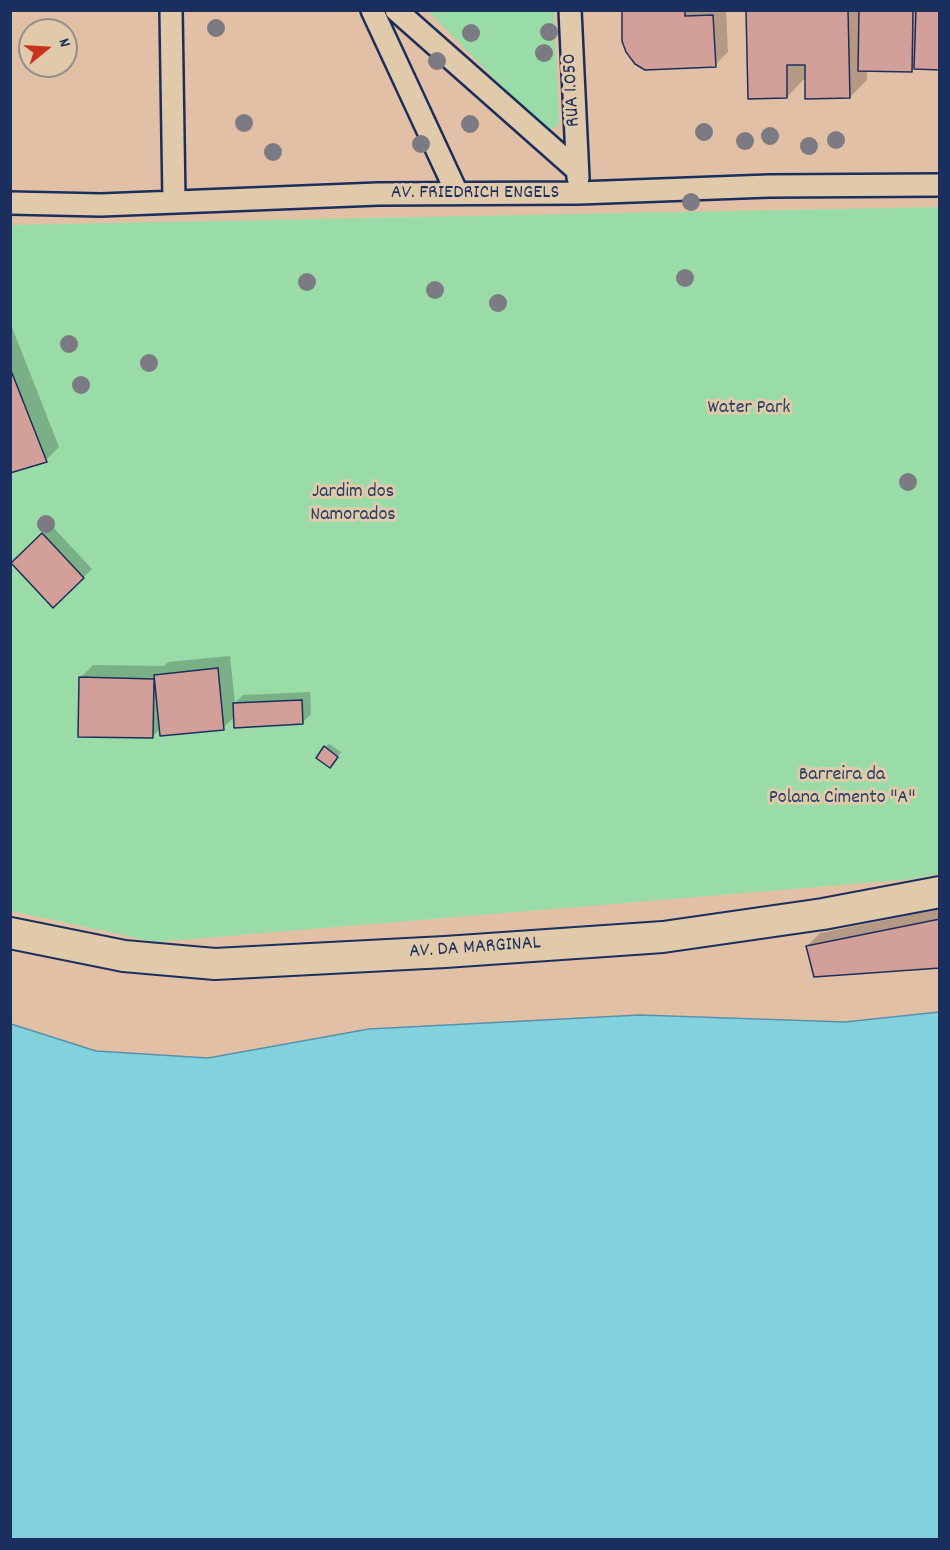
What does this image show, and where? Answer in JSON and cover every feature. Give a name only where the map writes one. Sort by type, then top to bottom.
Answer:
[{"type":"main road","name":"AV. DA MARGINAL","points":[[10,933],[124,956],[215,964],[445,952],[663,936],[823,914],[939,892]]},
{"type":"street","points":[[171,10],[174,201]]},
{"type":"street","points":[[372,10],[457,193]]},
{"type":"street","points":[[396,10],[577,170]]},
{"type":"street","name":"RUA 1.050","points":[[570,10],[579,193]]},
{"type":"street","name":"AV. FRIEDRICH ENGELS","points":[[10,203],[101,205],[378,194],[579,193],[769,186],[939,184]]},
{"type":"green space","points":[[428,11],[554,11],[559,122],[556,127],[549,130],[543,128]]},
{"type":"green space","name":"Jardim dos Namorados","points":[[939,207],[939,874],[913,879],[155,942],[11,911],[10,225]]},
{"type":"water","points":[[939,1012],[939,1539],[11,1539],[11,1024],[96,1051],[208,1058],[369,1029],[640,1015],[845,1022]]},
{"type":"building","points":[[622,10],[685,10],[685,16],[713,15],[716,67],[645,70],[635,64],[626,52],[622,41]]},
{"type":"building","points":[[746,10],[848,10],[850,98],[805,99],[805,65],[787,65],[787,98],[748,99]]},
{"type":"building","points":[[859,10],[913,10],[912,72],[858,71]]},
{"type":"building","points":[[916,10],[940,10],[940,70],[914,69]]},
{"type":"building","points":[[10,368],[47,462],[10,473]]},
{"type":"building","points":[[42,533],[84,578],[53,608],[11,563]]},
{"type":"building","points":[[218,668],[224,730],[160,736],[154,675]]},
{"type":"building","points":[[79,677],[154,679],[153,738],[78,737]]},
{"type":"building","points":[[302,700],[303,724],[234,728],[233,703]]},
{"type":"building","points":[[324,746],[338,757],[330,768],[316,758]]},
{"type":"building","points":[[940,919],[940,968],[814,977],[806,946]]},
{"type":"park label","name":"Water Park","points":[[749,409]]},
{"type":"park label","name":"Barreira da Polana Cimento \"A\"","points":[[842,788]]}]
